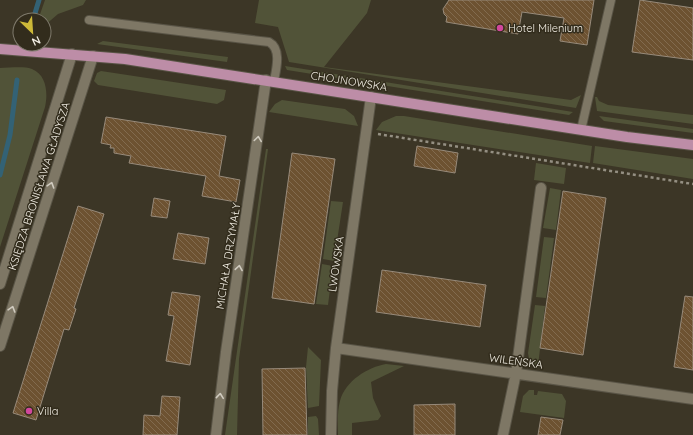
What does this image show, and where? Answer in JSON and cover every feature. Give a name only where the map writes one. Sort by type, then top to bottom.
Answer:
[{"type":"main road","name":"CHOJNOWSKA","points":[[0,49],[93,56],[270,81],[581,130],[693,145]]},
{"type":"street","name":"KSIĘDZA BRONISŁAWA GŁADYSZA","points":[[0,284],[72,54]]},
{"type":"street","name":"KSIĘDZA BRONISŁAWA GŁADYSZA","points":[[0,346],[93,56]]},
{"type":"street","name":"MICHAŁA DRZYMAŁY","points":[[216,435],[226,352],[270,81]]},
{"type":"street","name":"LWOWSKA","points":[[331,435],[332,391],[336,348],[371,97]]},
{"type":"street","points":[[503,435],[516,373],[541,188]]},
{"type":"street","name":"WILEŃSKA","points":[[336,348],[693,399]]},
{"type":"lane","points":[[581,130],[611,0]]},
{"type":"lane","points":[[89,20],[269,42],[274,46],[277,57],[270,81]]},
{"type":"path","points":[[366,132],[693,184]]},
{"type":"green space","points":[[45,0],[86,0],[83,5],[58,14],[52,19],[52,12],[41,12]]},
{"type":"green space","points":[[259,0],[371,0],[367,13],[324,67],[571,100],[581,95],[576,108],[289,62],[278,27],[255,23]]},
{"type":"green space","points":[[103,41],[228,57],[227,62],[97,44]]},
{"type":"green space","points":[[285,66],[573,112],[569,115],[287,70]]},
{"type":"green space","points":[[16,67],[32,69],[37,72],[41,76],[45,85],[46,96],[45,107],[0,247],[0,68]]},
{"type":"green space","points":[[101,71],[226,90],[224,100],[217,104],[98,85],[94,81],[97,73]]},
{"type":"green space","points":[[595,97],[597,97],[599,101],[608,105],[693,115],[693,124],[597,111]]},
{"type":"green space","points":[[282,100],[345,109],[354,116],[358,126],[269,112],[275,104]]},
{"type":"green space","points":[[396,116],[404,116],[592,146],[590,163],[376,130],[382,122]]},
{"type":"green space","points":[[599,116],[693,129],[693,133],[604,121]]},
{"type":"green space","points":[[595,146],[693,159],[693,179],[593,163]]},
{"type":"green space","points":[[266,149],[268,149],[239,359],[237,435],[225,435]]},
{"type":"green space","points":[[536,163],[566,168],[564,184],[534,180]]},
{"type":"green space","points":[[550,188],[561,190],[556,230],[543,228]]},
{"type":"green space","points":[[331,201],[343,202],[334,261],[323,259]]},
{"type":"green space","points":[[544,237],[554,238],[546,298],[536,297]]},
{"type":"green space","points":[[322,264],[333,266],[328,305],[316,304]]},
{"type":"green space","points":[[535,305],[545,306],[538,366],[532,364],[528,353]]},
{"type":"green space","points":[[308,347],[321,360],[319,406],[308,408],[306,367]]},
{"type":"green space","points":[[386,364],[404,366],[371,382],[373,398],[381,416],[378,420],[352,423],[352,435],[338,435],[339,405],[347,387],[358,376],[372,368]]},
{"type":"green space","points":[[529,390],[534,390],[534,395],[537,395],[538,391],[562,394],[566,401],[564,418],[520,412],[523,396]]},
{"type":"green space","points":[[316,416],[318,419],[319,435],[308,435],[308,417]]},
{"type":"building","name":"Hotel Milenium","points":[[449,0],[594,0],[587,45],[560,41],[564,18],[522,12],[518,34],[446,22],[447,17],[444,14],[443,9]]},
{"type":"building","points":[[640,0],[693,8],[693,60],[632,52]]},
{"type":"building","points":[[106,117],[226,136],[219,176],[240,180],[236,202],[202,196],[206,176],[129,163],[131,156],[114,153],[114,148],[110,148],[111,145],[101,143]]},
{"type":"building","points":[[417,146],[458,153],[455,173],[414,166]]},
{"type":"building","points":[[292,153],[335,159],[314,304],[272,298]]},
{"type":"building","points":[[563,191],[606,198],[583,355],[540,348]]},
{"type":"building","points":[[154,198],[170,201],[167,218],[151,216]]},
{"type":"building","points":[[78,206],[104,214],[74,308],[76,309],[69,330],[64,329],[36,420],[13,413]]},
{"type":"building","points":[[178,233],[209,238],[205,264],[173,259]]},
{"type":"building","points":[[382,270],[486,285],[480,327],[376,312]]},
{"type":"building","points":[[172,292],[200,296],[190,365],[166,361],[174,316],[168,315]]},
{"type":"building","points":[[685,296],[693,297],[693,370],[674,367]]},
{"type":"building","points":[[305,368],[307,435],[263,435],[262,369]]},
{"type":"building","points":[[162,396],[180,397],[177,435],[143,435],[144,415],[160,416]]},
{"type":"building","points":[[455,404],[455,435],[414,435],[414,405]]},
{"type":"building","points":[[541,417],[563,420],[560,435],[538,435]]},
{"type":"waterway","points":[[35,12],[39,0]]},
{"type":"waterway","points":[[0,175],[10,135],[17,80]]},
{"type":"place","name":"Hotel Milenium","points":[[500,28]]},
{"type":"place","name":"Villa","points":[[29,411]]}]
